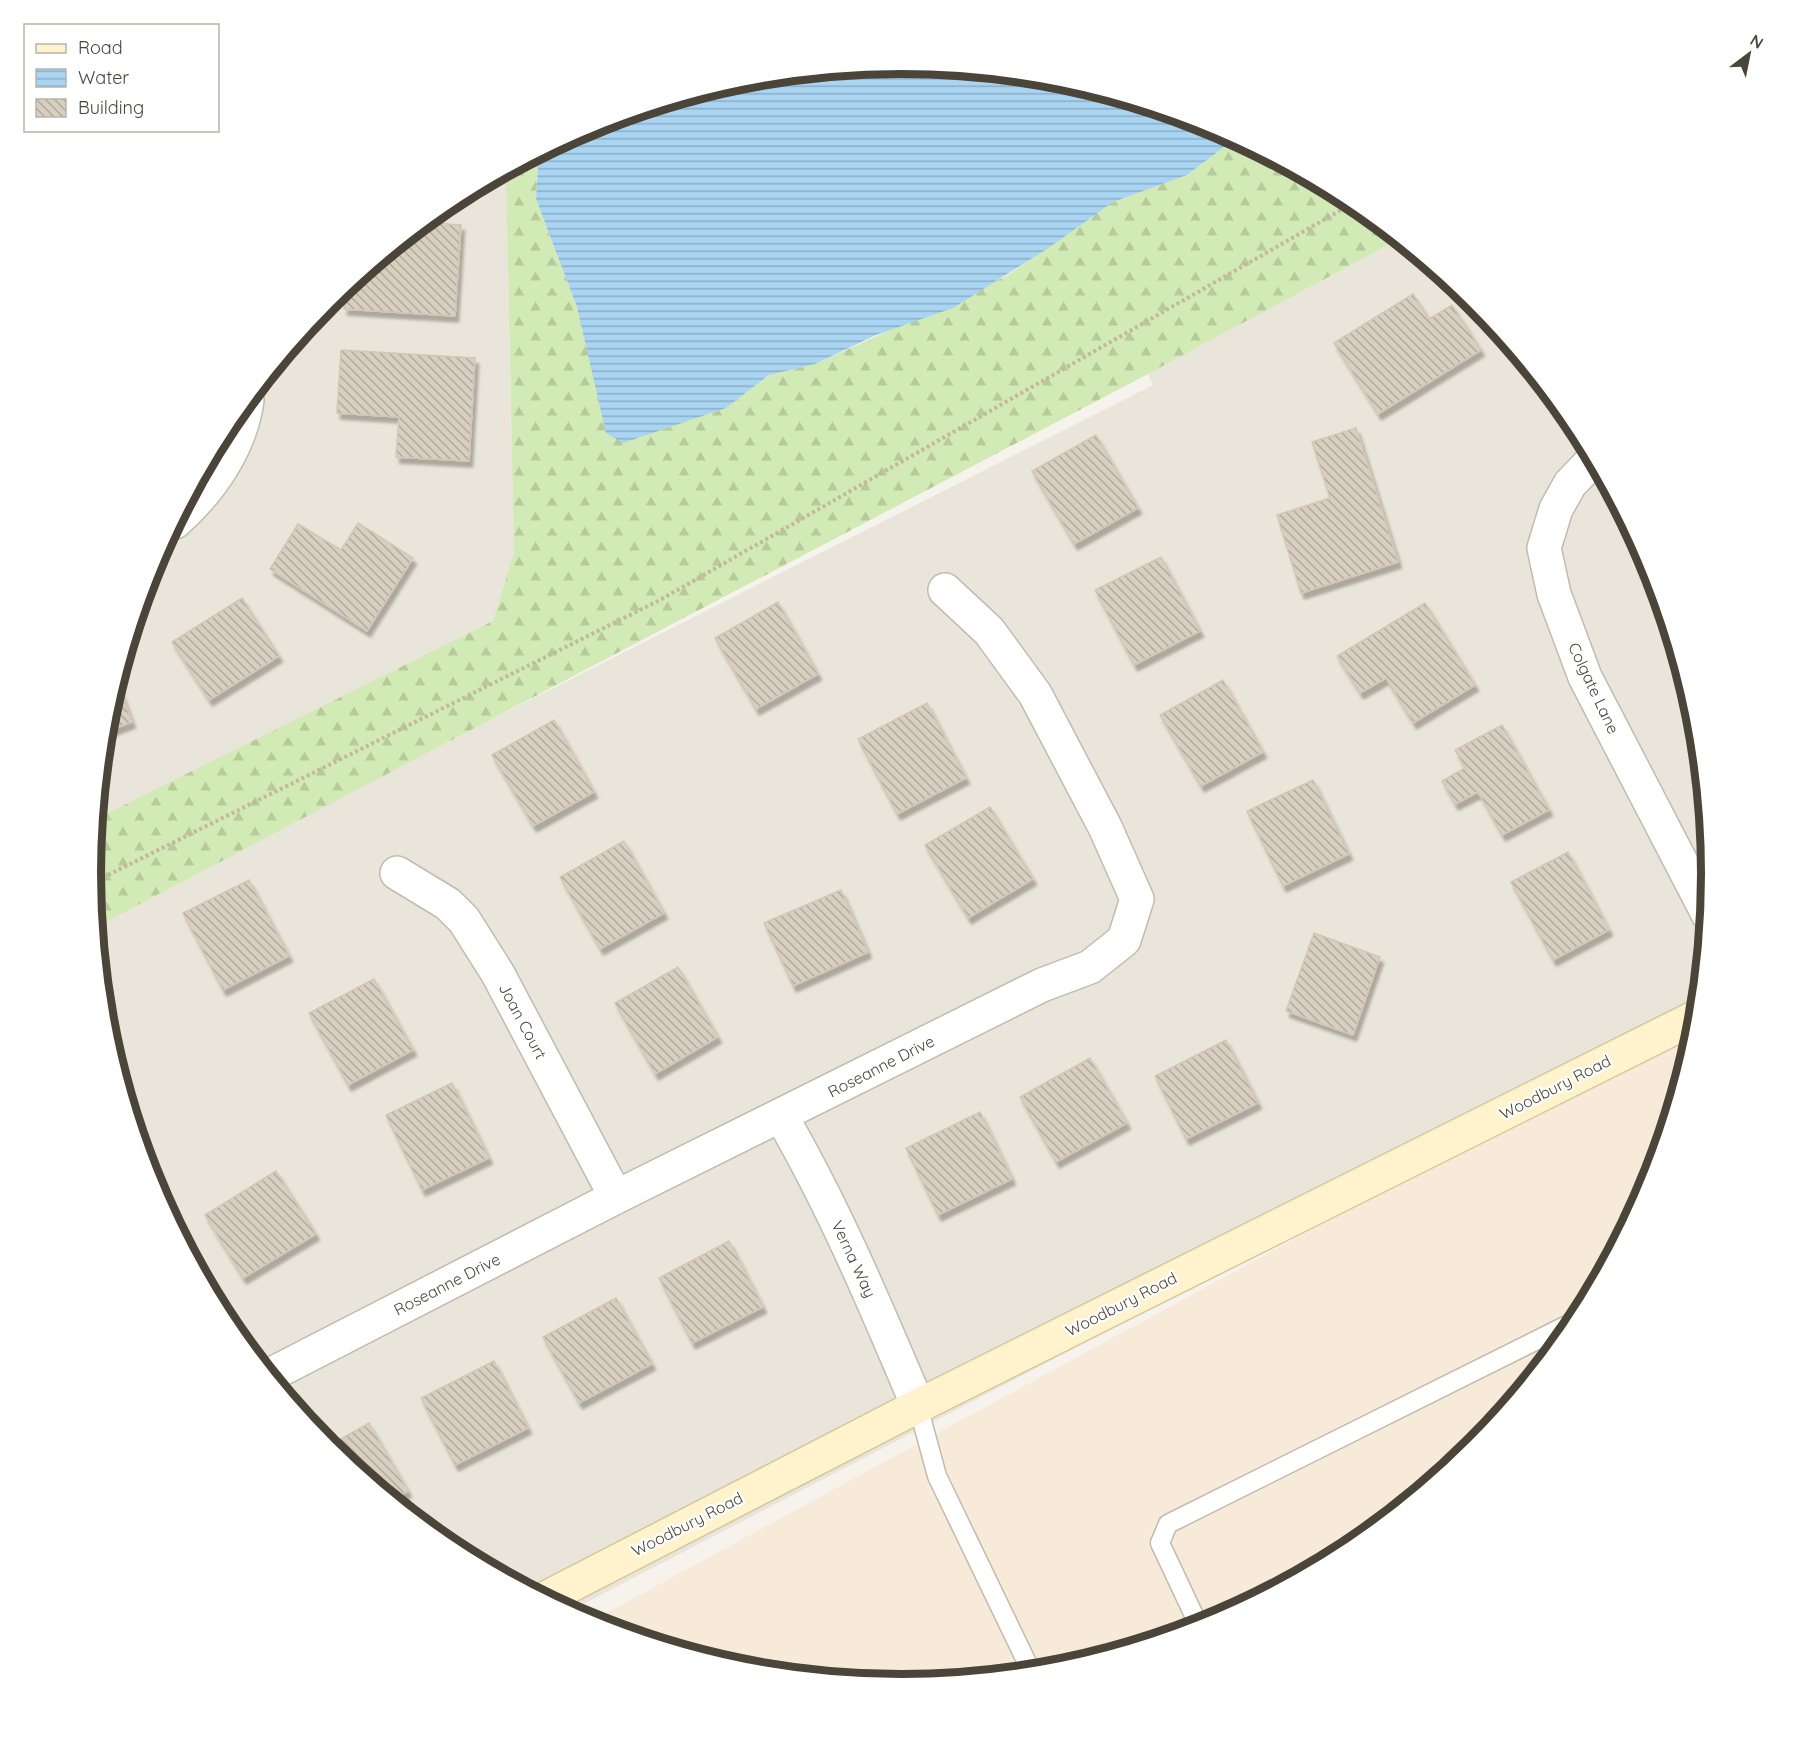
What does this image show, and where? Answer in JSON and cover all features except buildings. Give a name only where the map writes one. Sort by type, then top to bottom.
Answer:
[{"type":"main road","name":"Woodbury Road","points":[[554,1594],[918,1406],[1688,1021]]},
{"type":"street","points":[[190,508],[199,500],[236,442],[241,422]]},
{"type":"street","name":"Colgate Lane","points":[[1588,465],[1570,484],[1556,509],[1544,548],[1554,594],[1585,677],[1701,900]]},
{"type":"street","name":"Roseanne Drive","points":[[276,1372],[616,1197],[1042,985],[1090,967],[1124,940],[1137,899],[1105,827],[1035,694],[989,631],[945,590]]},
{"type":"street","name":"Joan Court","points":[[397,873],[447,904],[464,920],[498,974],[616,1197]]},
{"type":"street","name":"Verna Way","points":[[781,1116],[808,1164],[862,1274],[918,1406]]},
{"type":"lane","points":[[1194,1618],[1160,1543],[1168,1524],[1559,1329]]},
{"type":"lane","points":[[918,1406],[937,1476],[1027,1663]]},
{"type":"path","points":[[101,878],[660,600],[1345,208]]},
{"type":"shaded area","points":[[506,178],[514,552],[493,621],[504,713],[1153,385],[1148,374],[1393,242],[1467,308],[1536,386],[1567,429],[1594,474],[1641,567],[1674,666],[1695,769],[1702,874],[1695,978],[1686,1030],[580,1606],[501,1566],[457,1539],[374,1475],[336,1439],[300,1401],[236,1318],[184,1227],[162,1180],[144,1131],[117,1030],[108,978],[101,874],[108,769],[117,717],[144,616],[162,567],[209,473],[236,429],[267,386],[300,346],[374,272],[457,208]]},
{"type":"shaded area","points":[[1684,1037],[1659,1131],[1641,1180],[1594,1274],[1567,1318],[1536,1361],[1503,1401],[1429,1475],[1346,1539],[1302,1566],[1208,1613],[1159,1631],[1058,1658],[1006,1667],[954,1672],[902,1674],[797,1667],[694,1646],[602,1616],[1554,1098]]},
{"type":"green space","points":[[1229,144],[1302,181],[1346,208],[1393,242],[1148,374],[103,923],[101,874],[104,815],[493,621],[514,552],[506,178],[538,161],[536,199],[577,307],[683,422],[726,408],[769,375],[815,364],[977,291],[1008,275],[1113,202],[1187,175]]},
{"type":"water","points":[[849,75],[954,75],[1006,80],[1058,89],[1159,116],[1229,144],[1187,175],[1113,202],[1047,249],[953,308],[876,335],[815,364],[769,375],[726,408],[623,443],[606,433],[577,307],[536,199],[538,161],[595,134],[694,101],[745,89],[797,80]]}]
